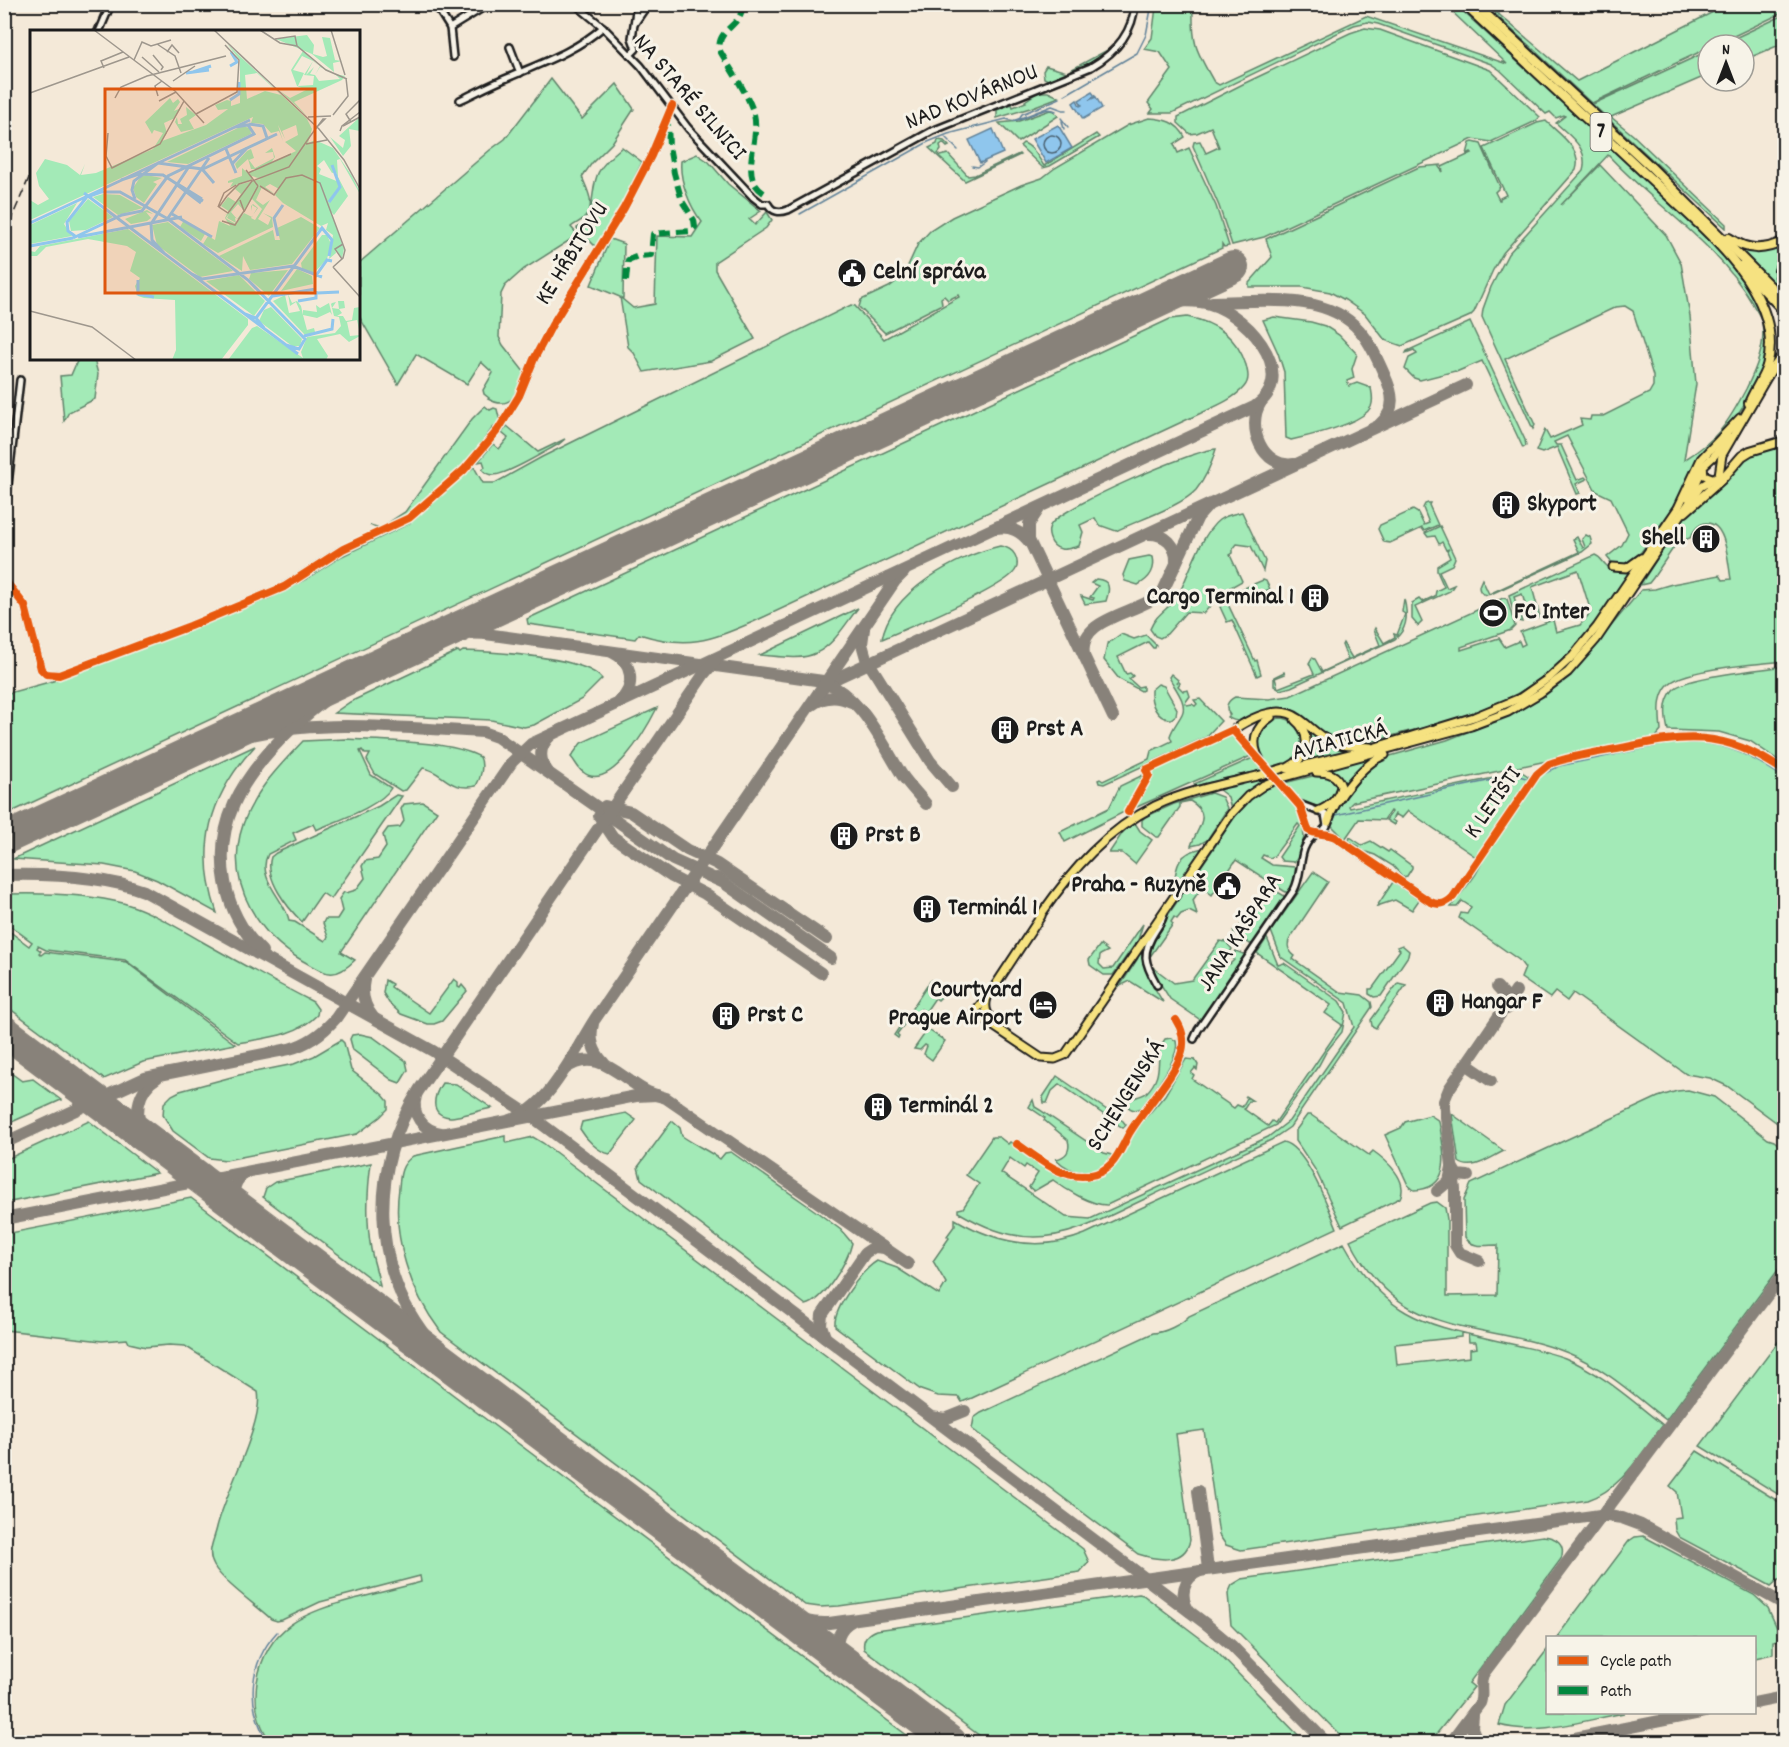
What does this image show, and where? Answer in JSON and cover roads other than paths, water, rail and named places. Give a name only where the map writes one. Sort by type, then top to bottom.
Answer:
[{"type":"highway","name":"7","points":[[1464,4],[1646,173],[1785,311]]},
{"type":"highway","name":"7","points":[[1475,4],[1709,223],[1785,300]]},
{"type":"highway","points":[[1709,223],[1732,240],[1750,248],[1769,248],[1785,241]]},
{"type":"highway","points":[[1714,239],[1754,291],[1765,311],[1768,323],[1770,341],[1767,366],[1749,403]]},
{"type":"highway","points":[[1785,255],[1779,271],[1785,293]]},
{"type":"highway","points":[[1681,510],[1721,480],[1742,456],[1750,451],[1783,441]]},
{"type":"highway","points":[[1717,477],[1730,460],[1744,450],[1766,443],[1783,441]]},
{"type":"main road","points":[[1681,510],[1702,468],[1714,456],[1785,352]]},
{"type":"main road","points":[[1702,468],[1707,477],[1717,477],[1722,455],[1769,374]]},
{"type":"main road","name":"AVIATICKÁ","points":[[1717,477],[1702,484],[1681,510],[1647,553],[1589,637],[1569,660],[1541,684],[1520,698],[1492,711],[1372,747],[1189,794],[1154,807],[1103,841],[1081,864],[991,991],[986,1002],[990,1018],[1005,1030],[1010,1038],[1041,1058],[1060,1058],[1098,1008],[1115,980],[1235,809],[1248,796],[1264,785],[1299,773],[1481,723],[1515,708],[1568,672],[1610,622],[1681,510],[1701,459],[1740,418]]},
{"type":"main road","points":[[1708,461],[1713,460],[1720,466]]},
{"type":"main road","points":[[1613,567],[1620,569],[1629,567],[1647,553]]},
{"type":"main road","points":[[1233,730],[1270,713],[1286,712],[1296,716],[1331,741],[1347,746],[1372,747]]},
{"type":"main road","points":[[1233,730],[1271,717],[1284,716],[1295,720],[1301,726],[1306,738],[1305,750],[1295,764],[1284,768]]},
{"type":"main road","points":[[1260,760],[1255,749],[1255,738],[1262,724],[1271,717]]},
{"type":"main road","points":[[1328,823],[1334,807],[1371,762],[1385,755],[1413,748],[1434,737]]},
{"type":"main road","points":[[1299,773],[1327,772],[1339,781],[1341,786],[1339,793],[1328,806],[1317,811]]},
{"type":"main road","points":[[991,991],[974,1013],[1010,1038]]},
{"type":"street","points":[[100,30],[111,4]]},
{"type":"street","points":[[435,4],[450,28],[453,57]]},
{"type":"street","points":[[450,28],[489,4]]},
{"type":"street","name":"NA STARÉ SILNICI","points":[[575,4],[603,27],[641,66],[710,153],[753,197],[777,211]]},
{"type":"street","name":"NAD KOVÁRNOU","points":[[777,211],[784,211],[798,204],[932,131],[1091,67],[1108,56],[1123,40],[1132,21],[1135,4]]},
{"type":"street","points":[[641,66],[632,38],[637,5],[648,5]]},
{"type":"street","points":[[634,25],[648,5]]},
{"type":"street","points":[[460,100],[554,60],[603,27]]},
{"type":"street","points":[[510,47],[520,73]]},
{"type":"street","points":[[630,56],[636,49]]},
{"type":"street","name":"KE HŘBITOVU","points":[[4,579],[25,606],[41,669],[50,675],[64,674],[263,597],[303,577],[343,549],[402,522],[418,512],[464,470],[504,421],[519,396],[534,359],[552,325],[624,208],[651,156],[672,106]]},
{"type":"street","points":[[4,519],[20,380]]},
{"type":"street","name":"K LETIŠTI","points":[[1233,730],[1298,803],[1310,832],[1330,834],[1338,838],[1429,901],[1442,904],[1453,897],[1537,774],[1549,764],[1665,739],[1694,737],[1715,739],[1736,745],[1757,754],[1785,771]]},
{"type":"street","name":"K LETIŠTI","points":[[1298,803],[1325,814],[1338,838]]},
{"type":"street","points":[[1305,821],[1308,814],[1317,811]]},
{"type":"street","points":[[1307,842],[1328,823]]},
{"type":"street","name":"JANA KAŠPARA","points":[[1194,1038],[1294,890],[1299,879],[1302,855],[1307,842],[1307,829]]},
{"type":"street","points":[[1157,985],[1148,969],[1146,953],[1148,943],[1163,920],[1164,911]]},
{"type":"street","name":"SCHENGENSKÁ","points":[[1017,1144],[1056,1169],[1071,1175],[1095,1174],[1107,1167],[1116,1157],[1181,1054],[1183,1035],[1176,1020]]},
{"type":"water","points":[[1092,92],[1095,96],[1089,100],[1096,97],[1102,108],[1083,119],[1073,103],[1077,100],[1080,106],[1082,105],[1079,100]]},
{"type":"water","points":[[1058,125],[1072,148],[1046,163],[1032,139]]},
{"type":"water","points":[[993,129],[1003,153],[980,163],[969,140]]},
{"type":"waterway","points":[[1065,95],[1137,53],[1146,35],[1152,4]]},
{"type":"waterway","points":[[1020,117],[1022,114],[1060,98]]},
{"type":"waterway","points":[[1013,121],[1052,106],[1067,110]]},
{"type":"waterway","points":[[800,214],[928,142],[948,134],[1006,119],[1019,120],[1044,110],[1056,111]]},
{"type":"waterway","points":[[1061,118],[1068,127]]},
{"type":"waterway","points":[[1062,121],[1064,129]]},
{"type":"waterway","points":[[945,137],[958,150]]},
{"type":"waterway","points":[[972,166],[978,167],[985,162]]},
{"type":"waterway","points":[[1665,744],[1699,743],[1728,748],[1756,760],[1784,778]]},
{"type":"waterway","points":[[1542,775],[1559,766],[1662,745]]},
{"type":"waterway","points":[[1436,792],[1516,775],[1526,778]]},
{"type":"waterway","points":[[1331,826],[1336,815],[1434,793]]},
{"type":"waterway","points":[[268,1742],[256,1714],[253,1685],[260,1658],[267,1644],[277,1632]]},
{"type":"railway","points":[[94,30],[105,4]]},
{"type":"railway","points":[[4,236],[30,176]]},
{"type":"place","name":"Celní správa","points":[[852,273]]},
{"type":"place","name":"Skyport","points":[[1506,505]]},
{"type":"place","name":"Shell","points":[[1706,539]]},
{"type":"place","name":"Cargo Terminal 1","points":[[1315,598]]},
{"type":"place","name":"FC Inter","points":[[1493,613]]},
{"type":"place","name":"Prst A","points":[[1005,730]]},
{"type":"place","name":"Prst B","points":[[844,836]]},
{"type":"place","name":"Praha - Ruzyně","points":[[1227,886]]},
{"type":"place","name":"Terminál 1","points":[[927,909]]},
{"type":"place","name":"Hangar F","points":[[1440,1003]]},
{"type":"place","name":"Courtyard Prague Airport","points":[[1043,1005]]},
{"type":"place","name":"Prst C","points":[[726,1016]]},
{"type":"place","name":"Terminál 2","points":[[878,1107]]}]
